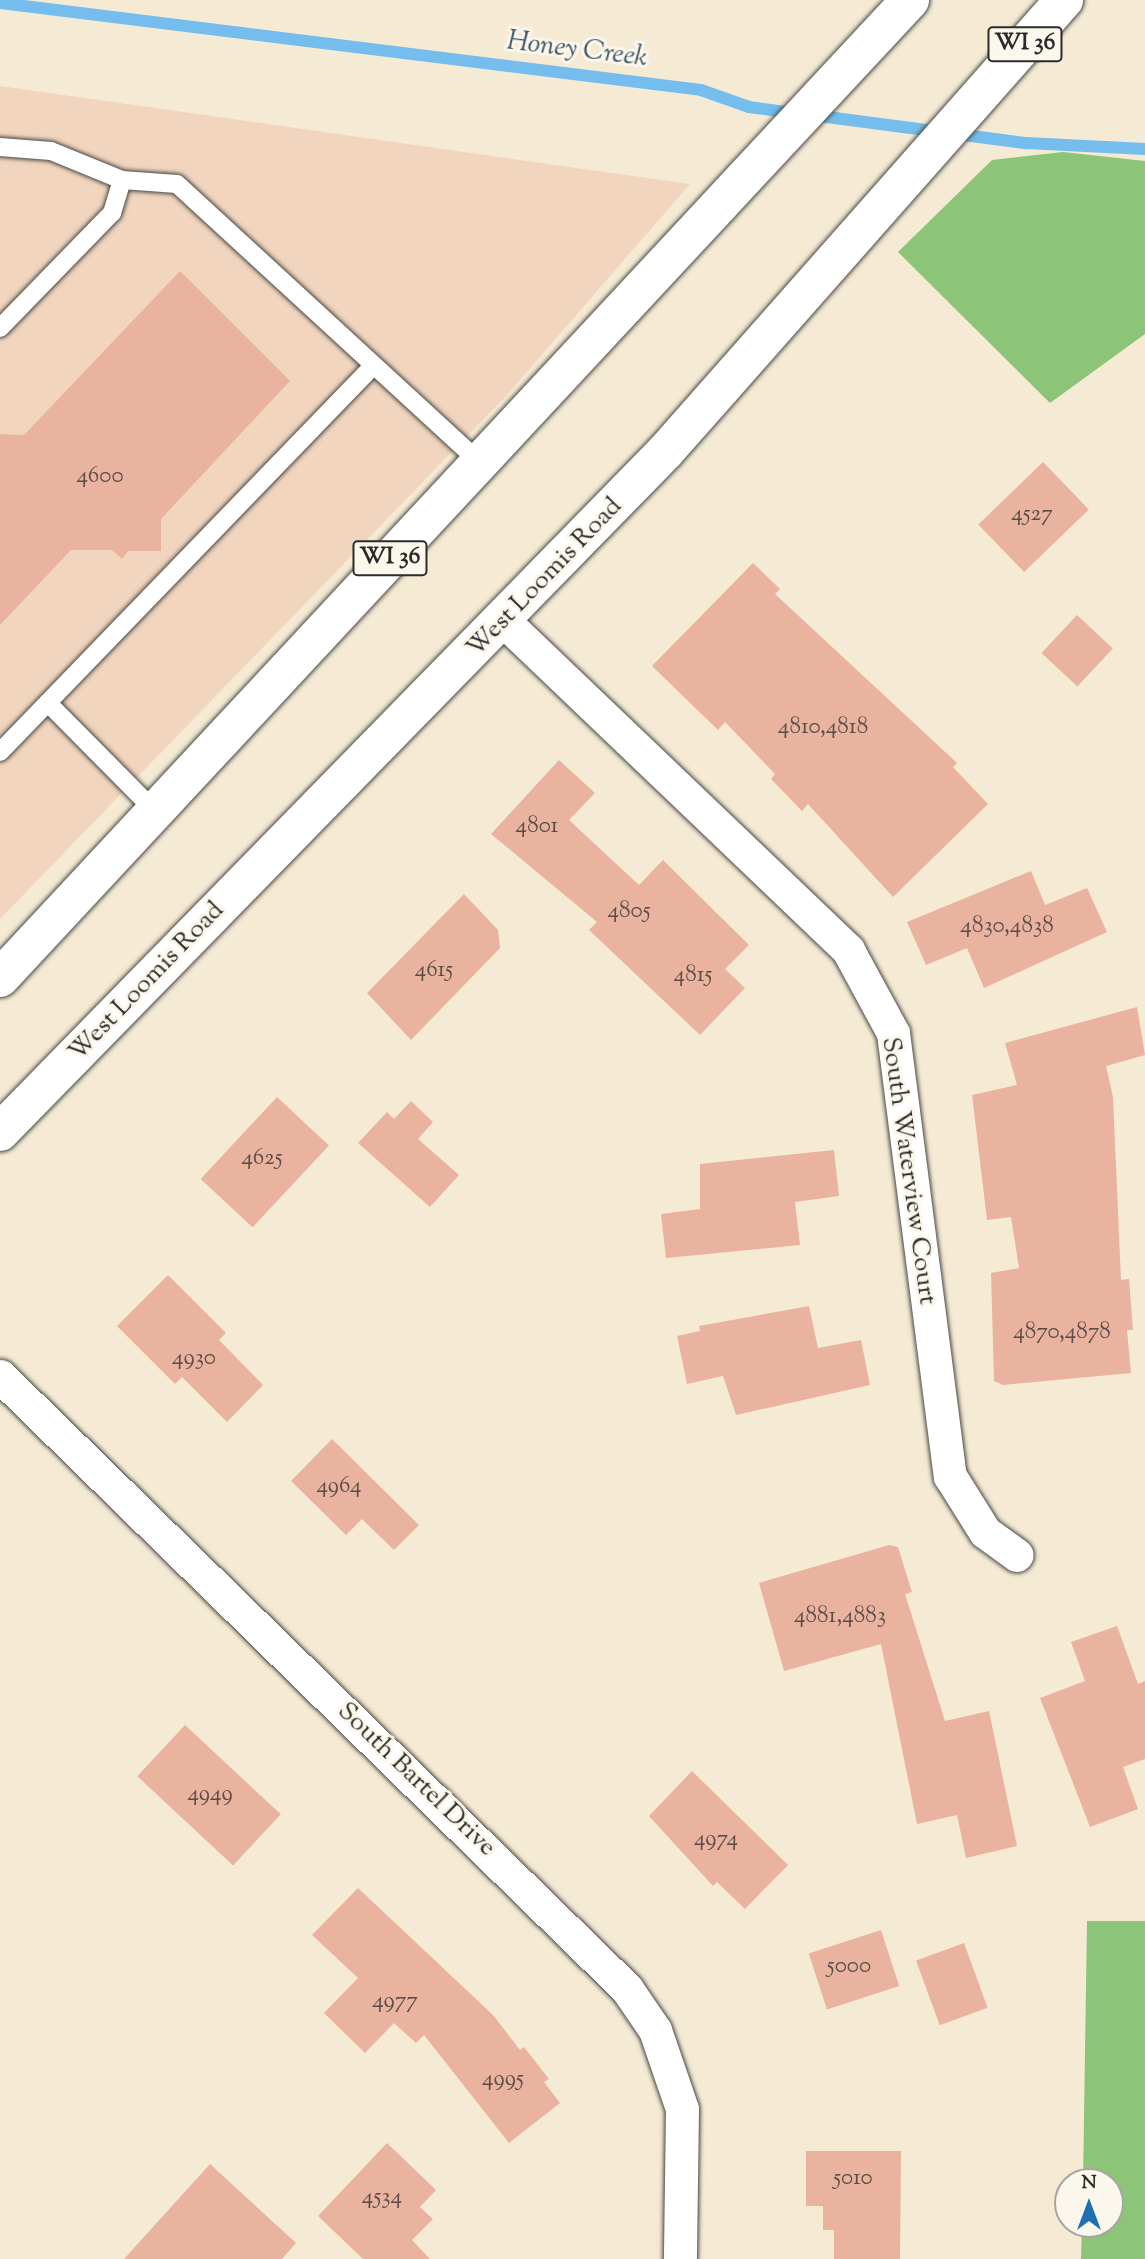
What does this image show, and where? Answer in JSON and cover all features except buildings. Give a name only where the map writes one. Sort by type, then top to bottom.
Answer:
[{"type":"main road","name":"WI 36","points":[[0,978],[910,0]]},
{"type":"main road","name":"West Loomis Road","points":[[0,1132],[505,622],[665,452],[1064,0]]},
{"type":"street","name":"South Waterview Court","points":[[505,622],[848,950],[892,1033],[950,1476],[985,1532],[1017,1555]]},
{"type":"street","name":"South Bartel Drive","points":[[0,1376],[627,1989],[655,2030],[682,2109],[680,2259]]},
{"type":"lane","points":[[0,147],[51,151],[122,180],[177,184],[479,463]]},
{"type":"lane","points":[[0,328],[112,213],[122,180]]},
{"type":"lane","points":[[0,752],[372,367]]},
{"type":"lane","points":[[48,703],[155,811]]},
{"type":"shaded area","points":[[0,86],[690,184],[506,396],[0,919]]},
{"type":"green space","points":[[1063,152],[1145,161],[1145,334],[1050,403],[898,252],[992,160]]},
{"type":"green space","points":[[1087,1921],[1145,1921],[1145,2259],[1081,2259],[1082,2238],[1124,2238],[1124,2168],[1083,2168]]},
{"type":"waterway","name":"Honey Creek","points":[[0,3],[701,90],[749,107],[794,113]]},
{"type":"waterway","name":"Honey Creek","points":[[812,115],[1026,143],[1145,149]]}]
